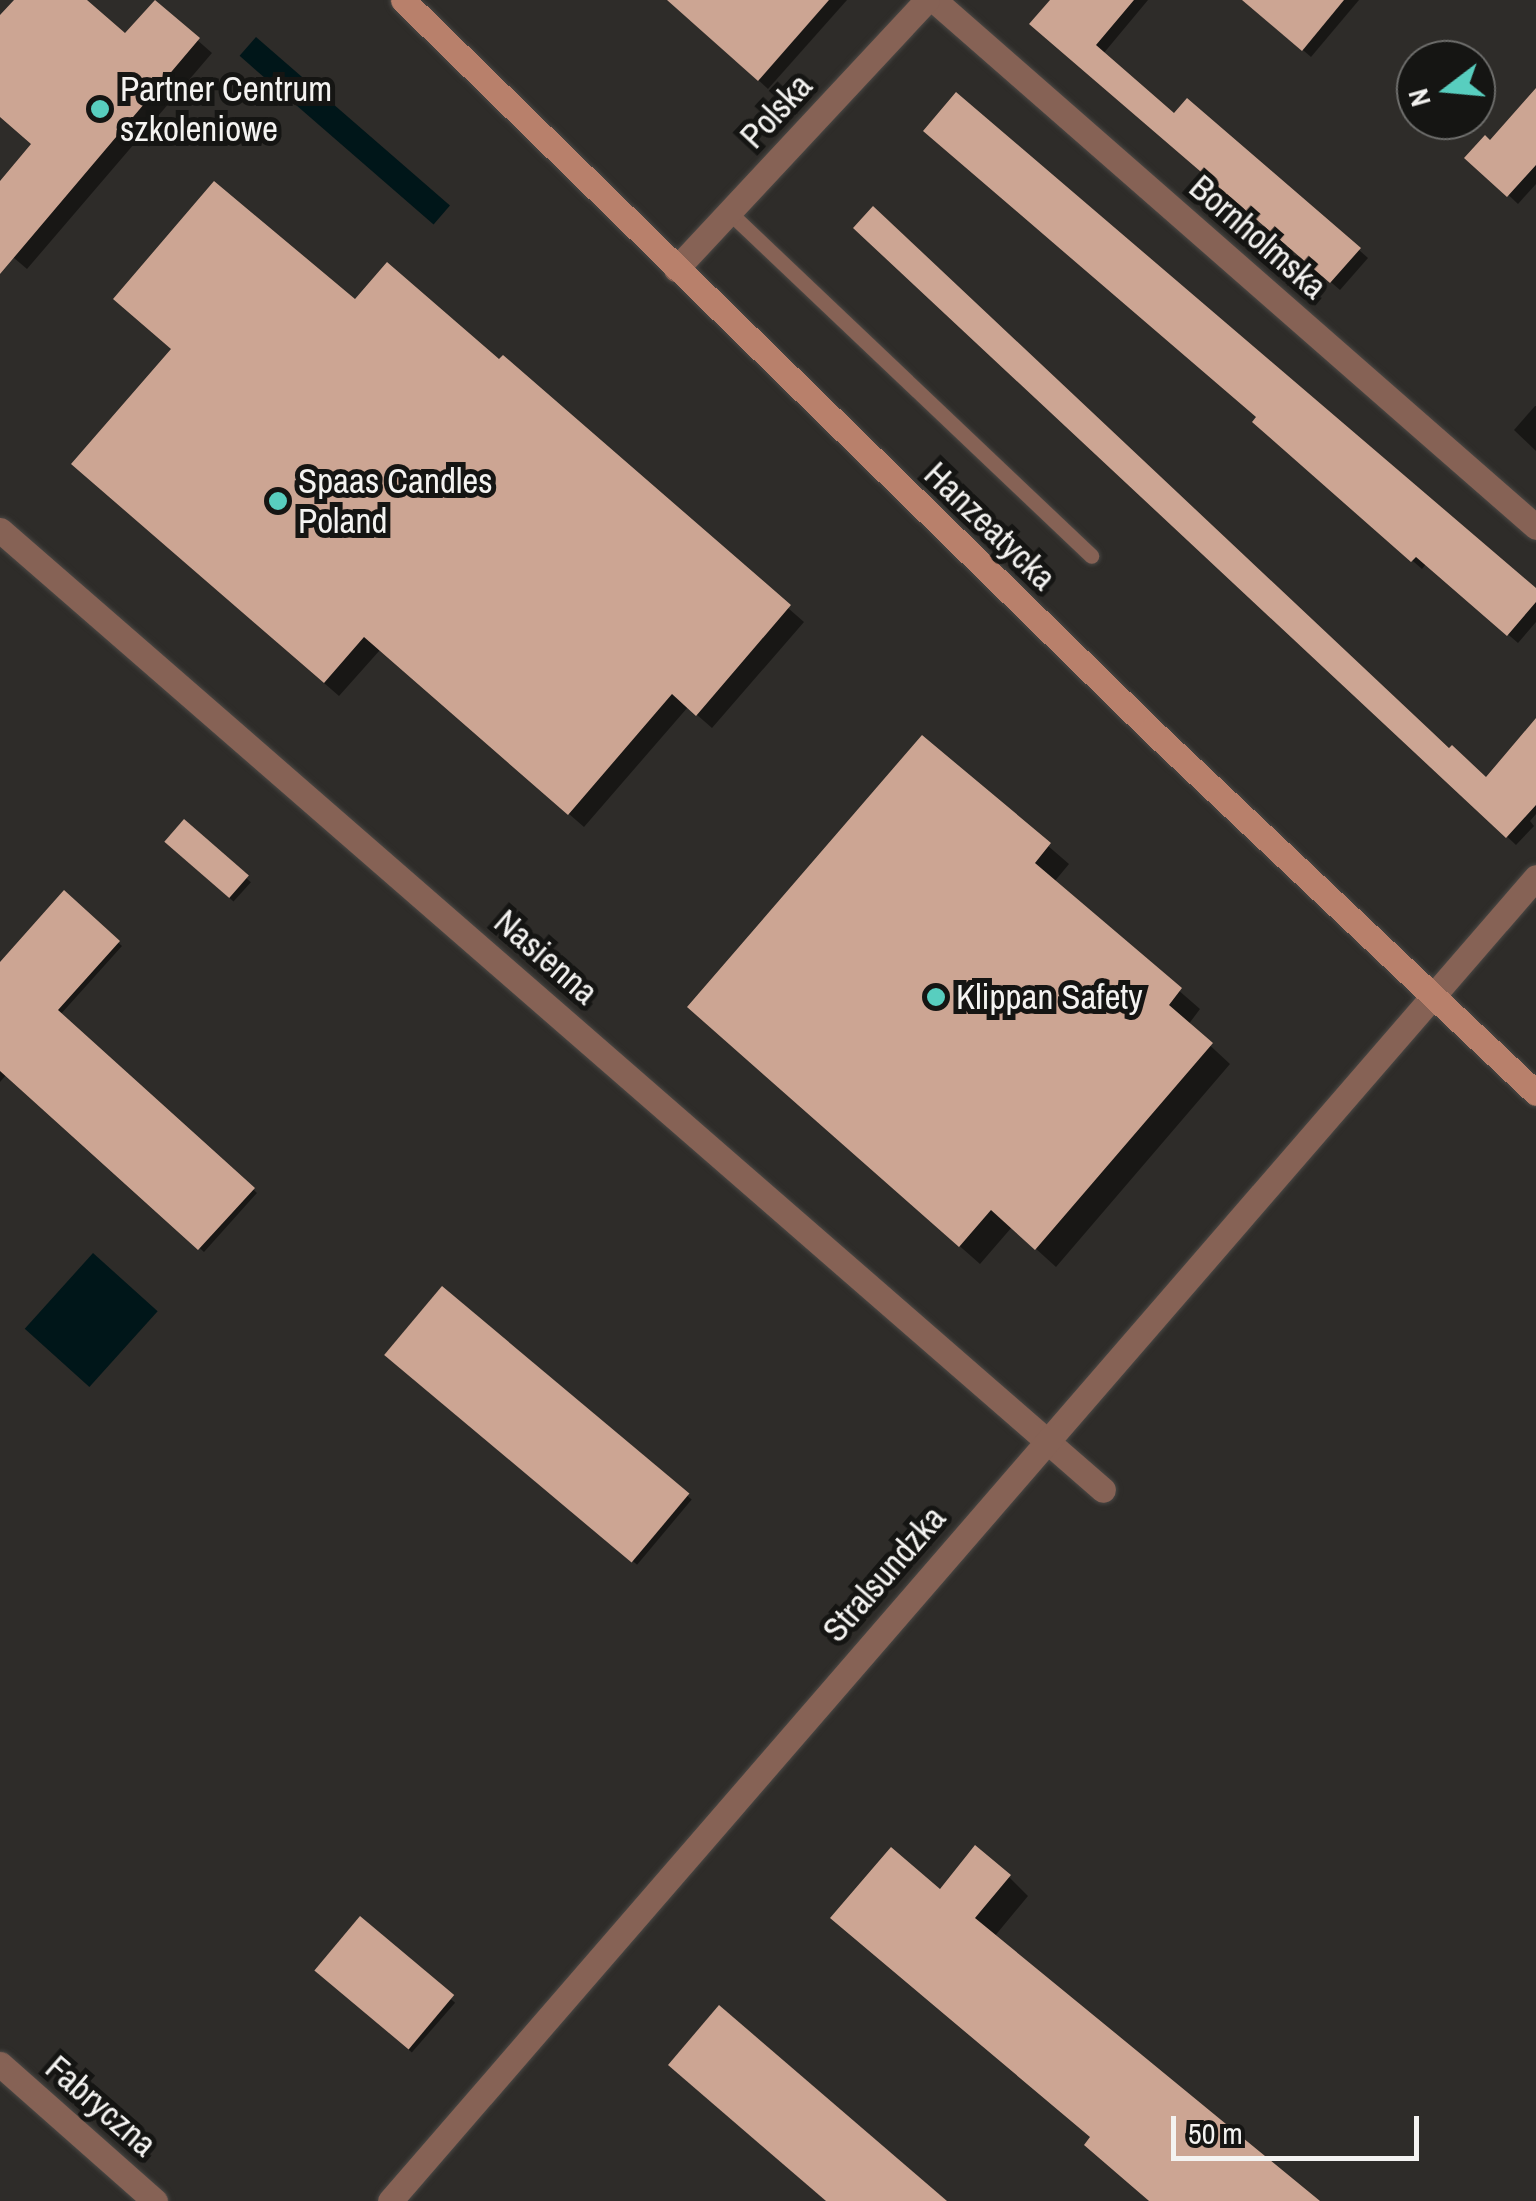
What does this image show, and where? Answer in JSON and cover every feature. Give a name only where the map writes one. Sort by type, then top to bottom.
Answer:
[{"type":"street","name":"Hanzeatycka","points":[[403,0],[1150,730],[1536,1092]]},
{"type":"street","name":"Polska","points":[[676,270],[930,0]]},
{"type":"street","name":"Bornholmska","points":[[930,0],[1536,527]]},
{"type":"street","name":"Nasienna","points":[[0,530],[1103,1490]]},
{"type":"street","name":"Stralsundzka","points":[[390,2201],[1536,877]]},
{"type":"street","name":"Fabryczna","points":[[0,2064],[155,2201]]},
{"type":"lane","points":[[730,213],[1091,556]]},
{"type":"shaded area","points":[[256,37],[450,206],[434,224],[240,56]]},
{"type":"shaded area","points":[[93,1253],[158,1311],[89,1387],[25,1329]]},
{"type":"building","points":[[14,0],[87,0],[125,33],[155,0],[200,38],[0,274],[0,181],[31,144],[0,117],[0,15]]},
{"type":"building","points":[[667,0],[829,0],[758,81]]},
{"type":"building","points":[[1050,0],[1134,0],[1096,45],[1174,113],[1187,98],[1361,248],[1330,283],[1029,24]]},
{"type":"building","points":[[1242,0],[1344,0],[1302,51]]},
{"type":"building","points":[[1536,88],[1536,165],[1507,197],[1464,158],[1480,140],[1496,140],[1496,133]]},
{"type":"building","points":[[956,92],[1536,588],[1536,602],[1507,636],[1416,557],[1411,562],[1252,422],[1256,417],[923,131]]},
{"type":"building","name":"Spaas Candles Poland","points":[[214,181],[355,299],[387,262],[499,359],[503,355],[791,605],[696,716],[672,694],[568,815],[364,637],[324,683],[71,464],[171,349],[113,299]]},
{"type":"building","points":[[873,206],[1449,748],[1452,745],[1486,777],[1536,718],[1536,805],[1506,838],[853,228]]},
{"type":"building","name":"Klippan Safety","points":[[922,735],[1051,843],[1035,863],[1182,988],[1169,1005],[1213,1043],[1035,1250],[991,1210],[959,1247],[687,1007]]},
{"type":"building","points":[[184,819],[249,875],[229,898],[164,842]]},
{"type":"building","points":[[64,890],[120,941],[58,1010],[255,1188],[198,1250],[0,1071],[0,962]]},
{"type":"building","points":[[442,1286],[689,1494],[632,1563],[384,1355]]},
{"type":"building","points":[[975,1845],[1011,1875],[975,1918],[1320,2201],[1149,2201],[1084,2145],[1090,2137],[830,1918],[891,1847],[940,1889]]},
{"type":"building","points":[[360,1916],[454,1995],[409,2049],[314,1970]]},
{"type":"building","points":[[719,2005],[947,2201],[826,2201],[668,2065]]},
{"type":"place","name":"Partner Centrum szkoleniowe","points":[[100,109]]},
{"type":"place","name":"Spaas Candles Poland","points":[[278,501]]},
{"type":"place","name":"Klippan Safety","points":[[936,997]]}]
